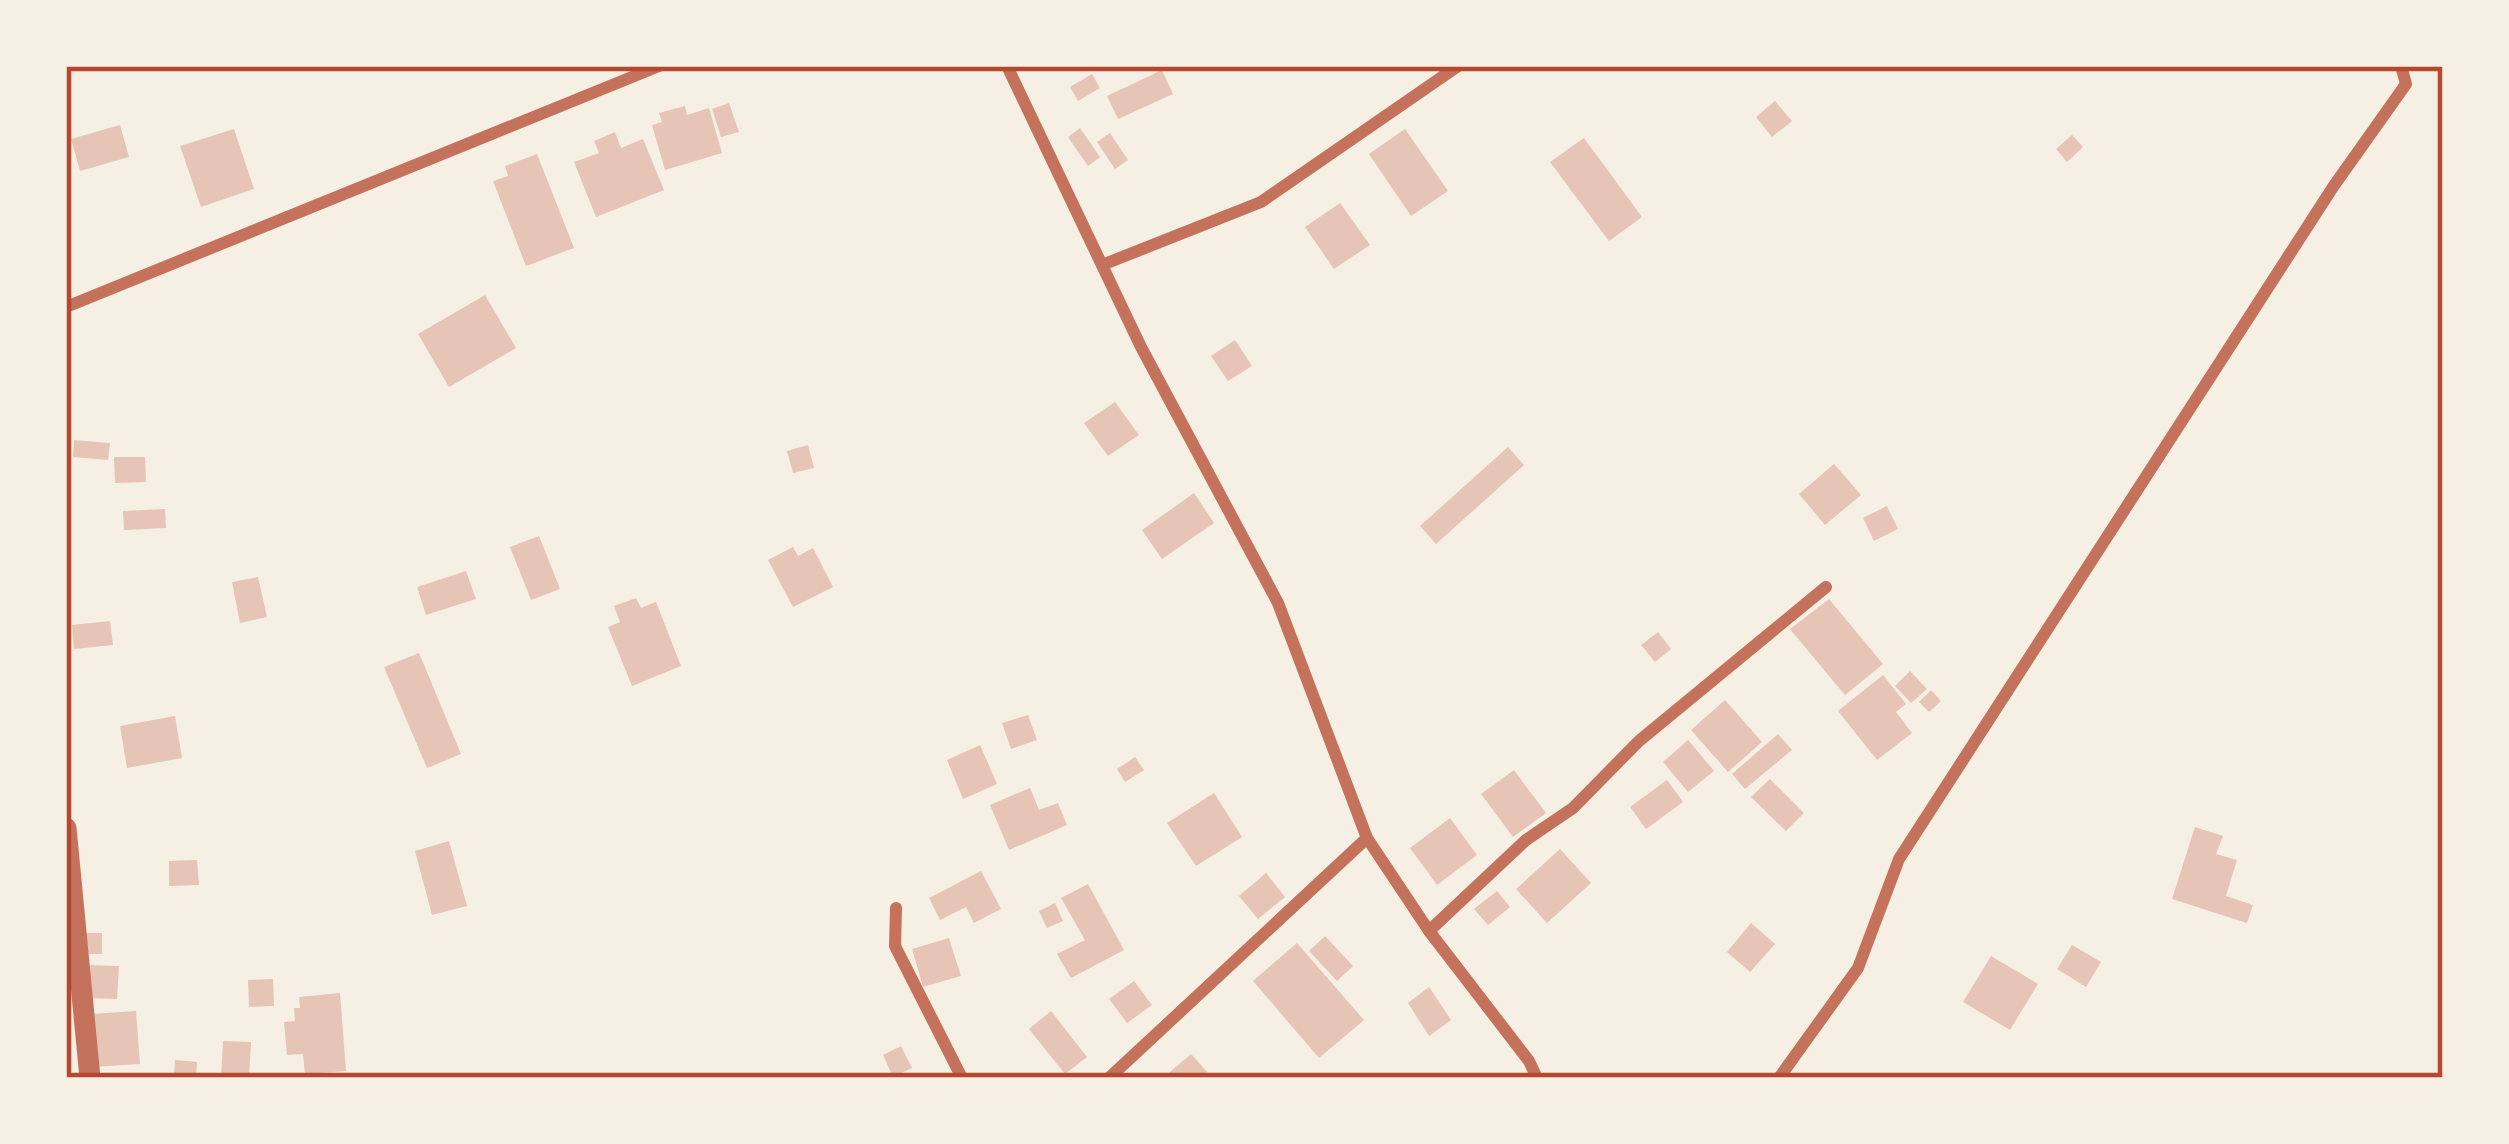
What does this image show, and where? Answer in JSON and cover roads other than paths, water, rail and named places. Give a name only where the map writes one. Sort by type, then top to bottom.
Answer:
[{"type":"street","points":[[66,308],[659,66]]},
{"type":"street","points":[[1007,66],[1141,347],[1278,603],[1367,838],[1538,1078]]},
{"type":"street","points":[[1102,265],[1262,202],[1458,66]]},
{"type":"street","points":[[1779,1078],[1858,968],[1900,859],[2333,187],[2406,84],[2402,66]]},
{"type":"street","points":[[1429,931],[1526,840],[1574,808],[1640,741],[1826,587]]},
{"type":"street","points":[[66,828],[90,1078]]},
{"type":"street","points":[[1109,1078],[1367,838]]},
{"type":"street","points":[[896,908],[896,946],[962,1078]]}]
